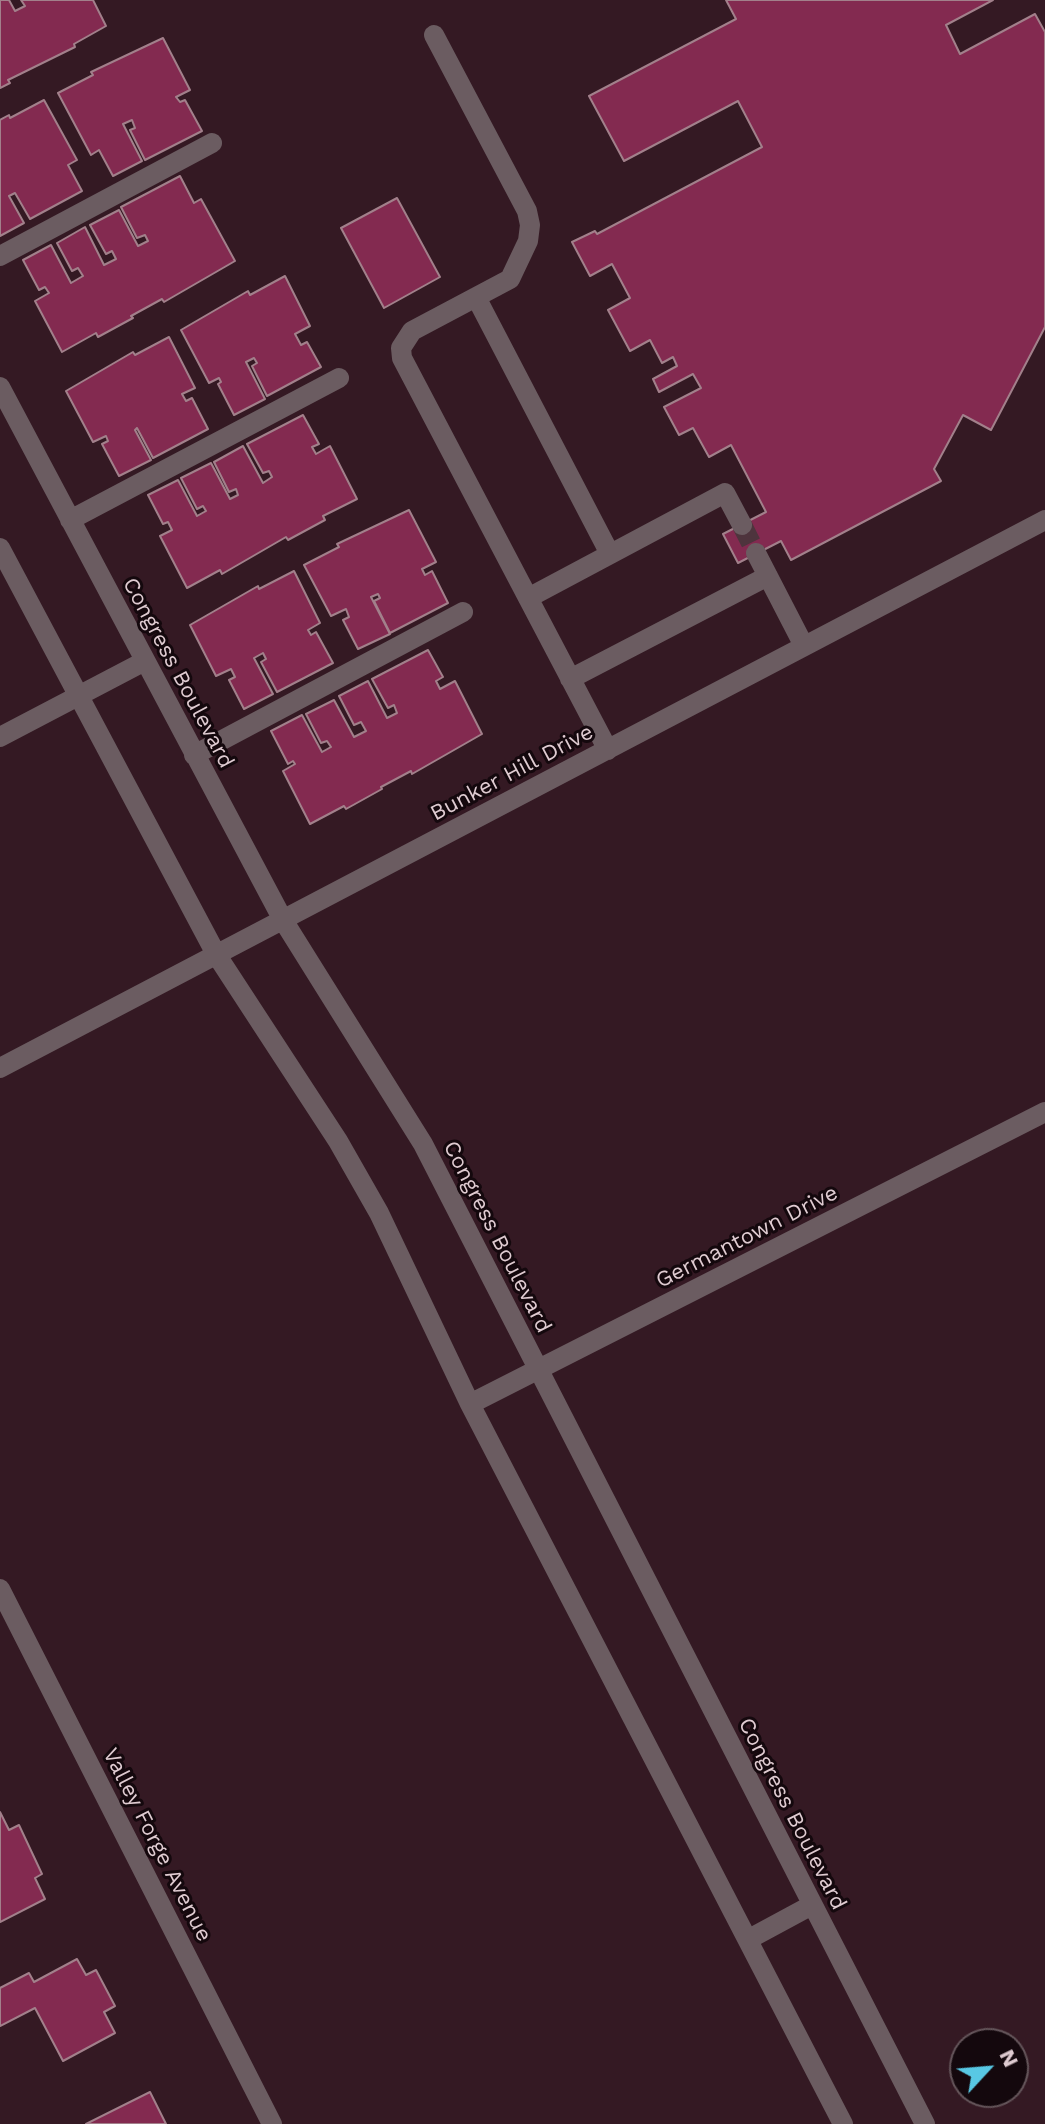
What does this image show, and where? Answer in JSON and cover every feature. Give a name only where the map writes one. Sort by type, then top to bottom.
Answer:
[{"type":"street","points":[[434,35],[527,211],[530,225],[524,251],[510,279],[412,331],[401,348],[402,358],[608,750]]},
{"type":"street","points":[[0,256],[212,143]]},
{"type":"street","points":[[476,297],[610,554]]},
{"type":"street","points":[[70,520],[339,378]]},
{"type":"street","name":"Congress Boulevard","points":[[0,387],[283,920],[423,1144],[925,2124]]},
{"type":"street","points":[[528,598],[725,493],[742,525]]},
{"type":"street","name":"Bunker Hill Drive","points":[[0,1068],[1045,520]]},
{"type":"street","points":[[0,548],[216,954],[338,1141],[379,1213],[470,1404],[843,2124]]},
{"type":"street","points":[[756,553],[804,646]]},
{"type":"street","points":[[570,679],[768,576]]},
{"type":"street","points":[[194,755],[463,612]]},
{"type":"street","points":[[0,737],[145,661]]},
{"type":"street","name":"Germantown Drive","points":[[470,1404],[1045,1112]]},
{"type":"street","name":"Valley Forge Avenue","points":[[0,1589],[272,2124]]},
{"type":"street","points":[[749,1939],[812,1905]]},
{"type":"building","points":[[0,0],[9,0],[15,11],[25,6],[21,0],[93,0],[106,26],[74,44],[75,47],[8,80],[10,83],[0,88]]},
{"type":"building","points":[[726,0],[993,0],[946,25],[960,54],[1035,14],[1045,32],[1045,327],[991,430],[963,415],[934,469],[941,481],[791,560],[781,541],[738,563],[723,534],[766,512],[731,445],[709,457],[693,428],[679,435],[664,407],[701,388],[693,374],[659,392],[653,379],[677,366],[673,357],[662,363],[650,340],[630,351],[608,310],[630,298],[612,264],[590,276],[572,242],[595,231],[597,234],[762,147],[738,101],[624,161],[589,96],[736,19]]},
{"type":"building","points":[[163,38],[190,90],[176,97],[180,102],[185,100],[202,131],[145,160],[130,130],[135,128],[132,120],[123,124],[142,161],[113,176],[99,150],[91,155],[58,93],[93,75],[91,72]]},
{"type":"building","points":[[44,100],[77,160],[68,165],[82,191],[30,219],[15,193],[9,196],[24,223],[0,236],[0,120]]},
{"type":"building","points":[[180,176],[194,203],[201,199],[235,261],[98,337],[96,333],[62,352],[35,301],[49,293],[45,287],[39,290],[23,260],[51,245],[71,283],[83,276],[78,268],[72,271],[57,243],[85,227],[104,265],[116,259],[112,251],[106,254],[90,225],[119,210],[138,246],[148,241],[145,235],[137,238],[121,207]]},
{"type":"building","points":[[397,198],[440,277],[384,308],[341,228]]},
{"type":"building","points":[[285,276],[310,326],[295,334],[301,345],[307,342],[321,367],[267,396],[252,366],[257,363],[254,358],[246,362],[265,399],[234,415],[218,384],[221,382],[219,378],[209,383],[181,330],[248,291],[250,295]]},
{"type":"building","points":[[169,337],[195,388],[182,394],[186,401],[192,398],[208,429],[153,458],[137,428],[135,430],[151,460],[119,476],[102,444],[108,441],[106,436],[93,442],[66,391],[133,352],[135,355]]},
{"type":"building","points":[[303,415],[319,444],[312,447],[316,454],[330,446],[357,499],[323,516],[325,520],[288,540],[286,537],[222,574],[220,570],[187,588],[160,536],[172,530],[168,522],[163,524],[148,495],[178,480],[197,516],[206,511],[203,506],[197,509],[181,478],[211,463],[230,499],[238,495],[236,489],[229,492],[214,462],[243,446],[263,483],[272,477],[269,471],[263,473],[247,444]]},
{"type":"building","points":[[409,510],[436,562],[422,569],[425,575],[432,571],[448,603],[390,633],[374,601],[380,598],[378,594],[371,597],[390,634],[358,649],[343,620],[349,617],[346,609],[331,616],[304,565],[339,547],[337,544]]},
{"type":"building","points":[[294,571],[320,623],[308,630],[311,635],[316,632],[333,663],[277,692],[261,662],[266,659],[263,653],[254,658],[273,694],[244,709],[229,680],[235,677],[231,669],[216,676],[190,625],[258,586],[259,589]]},
{"type":"building","points":[[428,650],[443,677],[436,681],[440,689],[455,681],[482,734],[346,809],[344,806],[310,824],[283,771],[295,764],[293,761],[288,764],[271,731],[302,715],[322,752],[331,747],[327,741],[321,743],[306,714],[334,700],[354,737],[366,731],[361,722],[354,725],[339,696],[368,681],[387,718],[397,713],[394,705],[388,708],[372,679]]},
{"type":"building","points":[[0,1812],[9,1830],[19,1825],[42,1874],[35,1878],[45,1899],[0,1922]]},
{"type":"building","points":[[77,1959],[86,1975],[96,1970],[115,2006],[104,2012],[115,2033],[63,2061],[35,2008],[0,2026],[0,1988],[29,1973],[34,1982]]},
{"type":"building","points":[[150,2092],[166,2124],[86,2124]]},
{"type":"tunnel","points":[[742,525],[756,553]]}]
